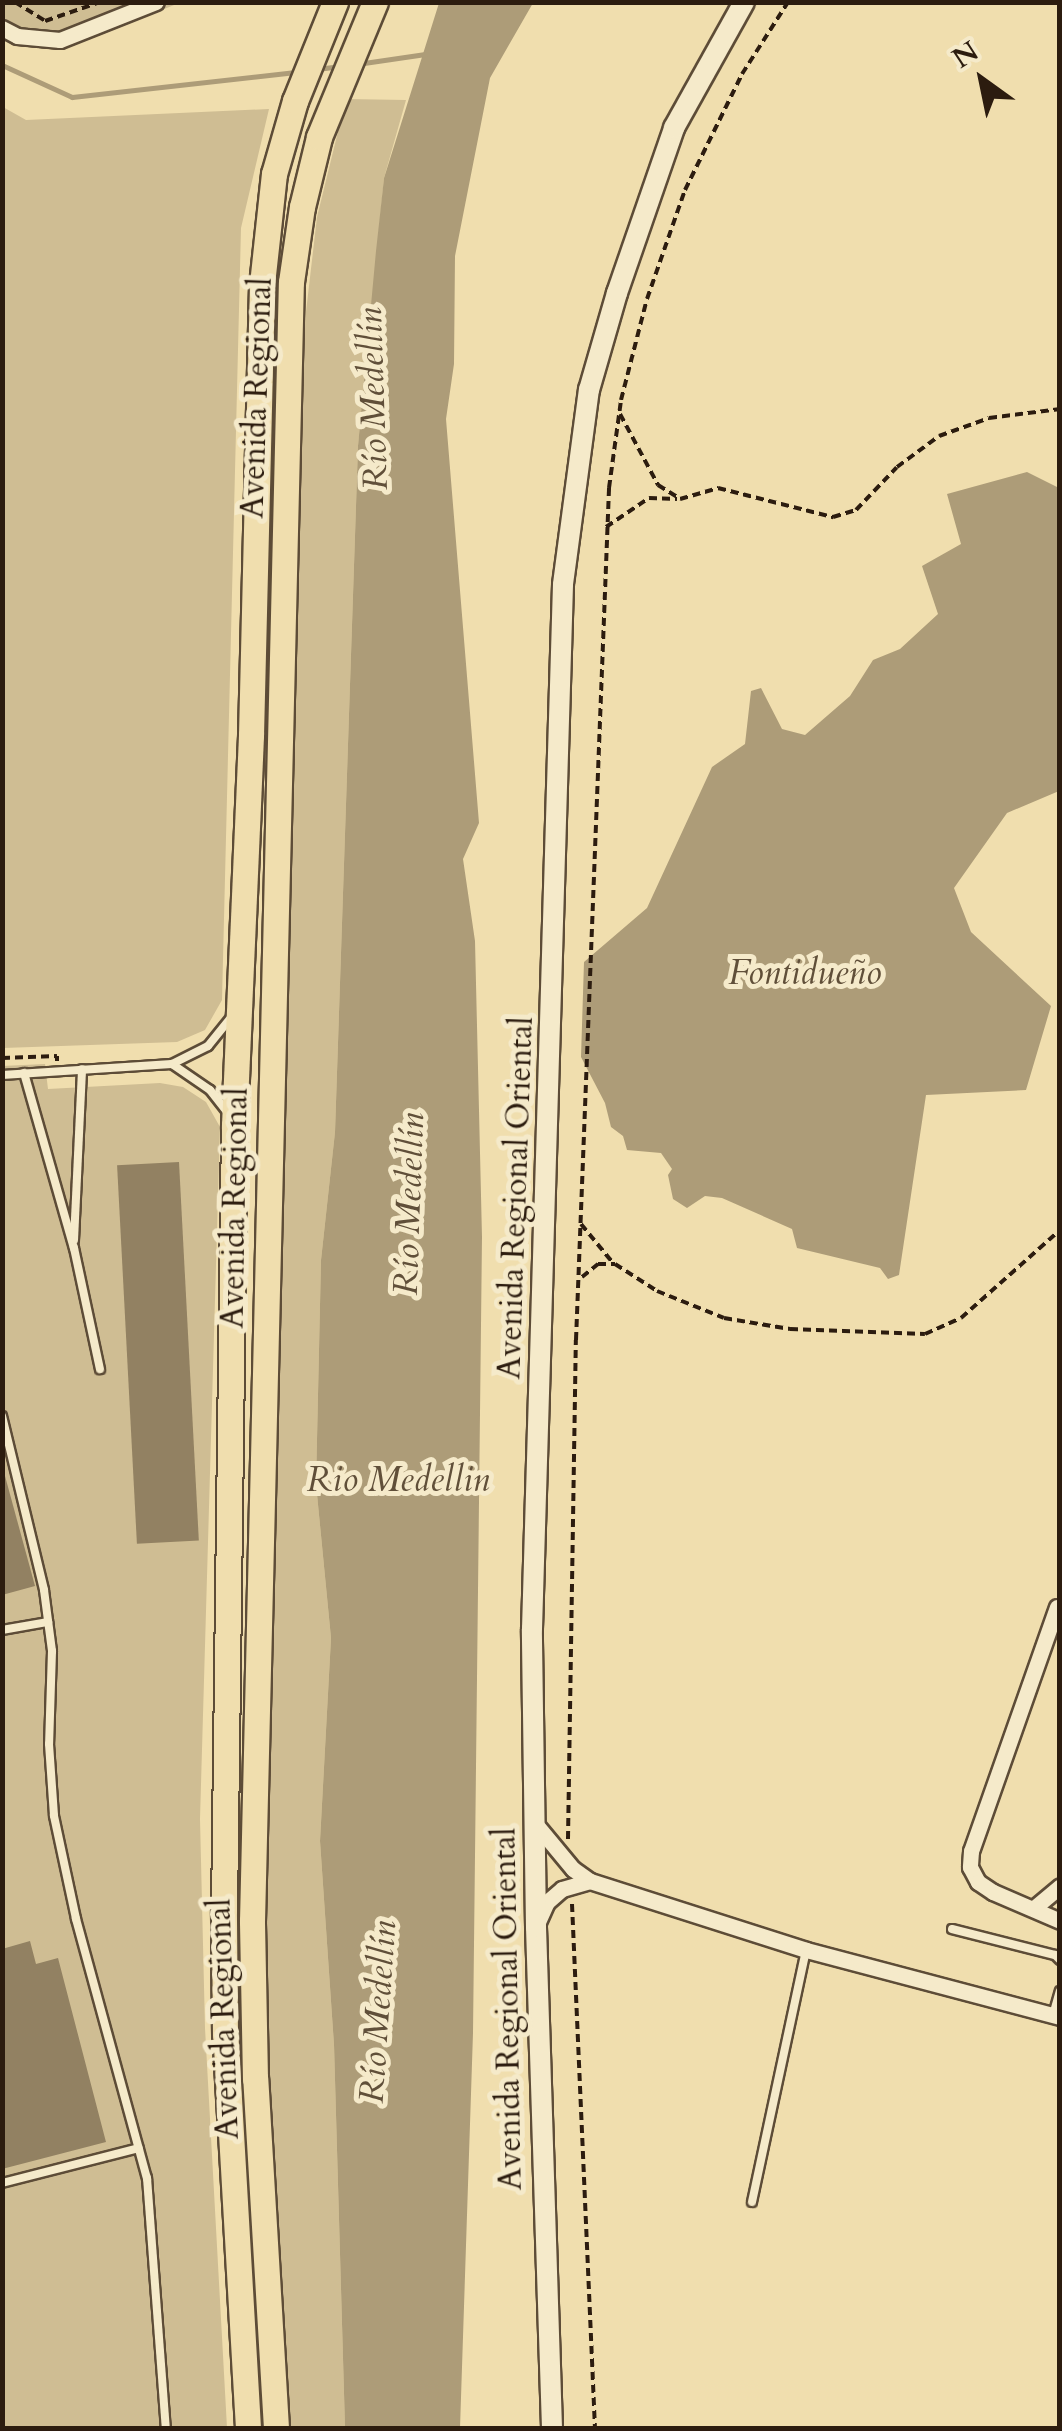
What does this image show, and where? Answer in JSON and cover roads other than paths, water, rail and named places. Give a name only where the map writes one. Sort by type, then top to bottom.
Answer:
[{"type":"highway","name":"Avenida Regional","points":[[248,2428],[225,2035],[224,1910],[234,1125],[251,736],[263,254],[274,174],[294,100],[334,2]]},
{"type":"highway","name":"Avenida Regional","points":[[276,2428],[252,1998],[266,1245],[291,282],[309,170],[332,101],[373,7]]},
{"type":"main road","name":"Avenida Regional Oriental","points":[[552,2428],[533,1821],[532,1630],[563,584],[573,487],[590,390],[645,206],[674,128],[744,2]]},
{"type":"street","points":[[2,28],[17,36],[60,40],[156,2]]},
{"type":"street","points":[[1057,1607],[971,1851],[970,1867],[978,1882],[1060,1921]]},
{"type":"street","points":[[533,1821],[569,1864],[590,1881],[806,1950],[1056,2016]]},
{"type":"street","points":[[536,1928],[547,1902],[571,1886],[590,1881]]},
{"type":"street","points":[[1034,1908],[1060,1886]]},
{"type":"lane","points":[[2,1075],[172,1064],[208,1046],[238,1008]]},
{"type":"lane","points":[[172,1064],[210,1090],[234,1125]]},
{"type":"lane","points":[[74,1248],[82,1070]]},
{"type":"lane","points":[[24,1072],[74,1248],[100,1369]]},
{"type":"lane","points":[[2,1416],[48,1622],[54,1816],[76,1919],[139,2148],[153,2220],[166,2428]]},
{"type":"lane","points":[[2,1630],[48,1622]]},
{"type":"lane","points":[[952,1929],[1055,1954],[1060,1960]]},
{"type":"lane","points":[[752,2202],[806,1950]]},
{"type":"lane","points":[[1056,2016],[1060,1991]]},
{"type":"lane","points":[[2,2183],[139,2148]]},
{"type":"water","name":"Rio Medellin","points":[[439,3],[533,3],[490,78],[455,256],[454,364],[446,419],[479,823],[463,859],[475,941],[482,1237],[473,2033],[460,2428],[345,2428],[334,2045],[320,1841],[331,1638],[316,1484],[321,1260],[335,1132],[358,446],[376,251],[384,178]]},
{"type":"water","name":"Fontidueño","points":[[1027,472],[1059,488],[1059,791],[1007,813],[954,888],[971,932],[1051,1006],[1026,1090],[926,1095],[899,1275],[888,1279],[880,1268],[797,1248],[792,1229],[722,1198],[705,1196],[687,1208],[673,1199],[668,1175],[672,1169],[661,1153],[627,1150],[623,1136],[611,1127],[605,1103],[581,1057],[584,962],[647,908],[712,767],[745,744],[751,691],[761,688],[782,729],[805,735],[850,696],[873,660],[900,649],[938,614],[922,566],[961,544],[947,494]]},
{"type":"waterway","points":[[357,64],[425,54]]},
{"type":"waterway","points":[[2,65],[72,97],[296,72]]},
{"type":"waterway","points":[[317,69],[341,66]]},
{"type":"water label","name":"Río Medellín","points":[[373,399]]},
{"type":"water label","name":"Río Medellín","points":[[409,1204]]},
{"type":"water label","name":"Río Medellín","points":[[378,2012]]}]
